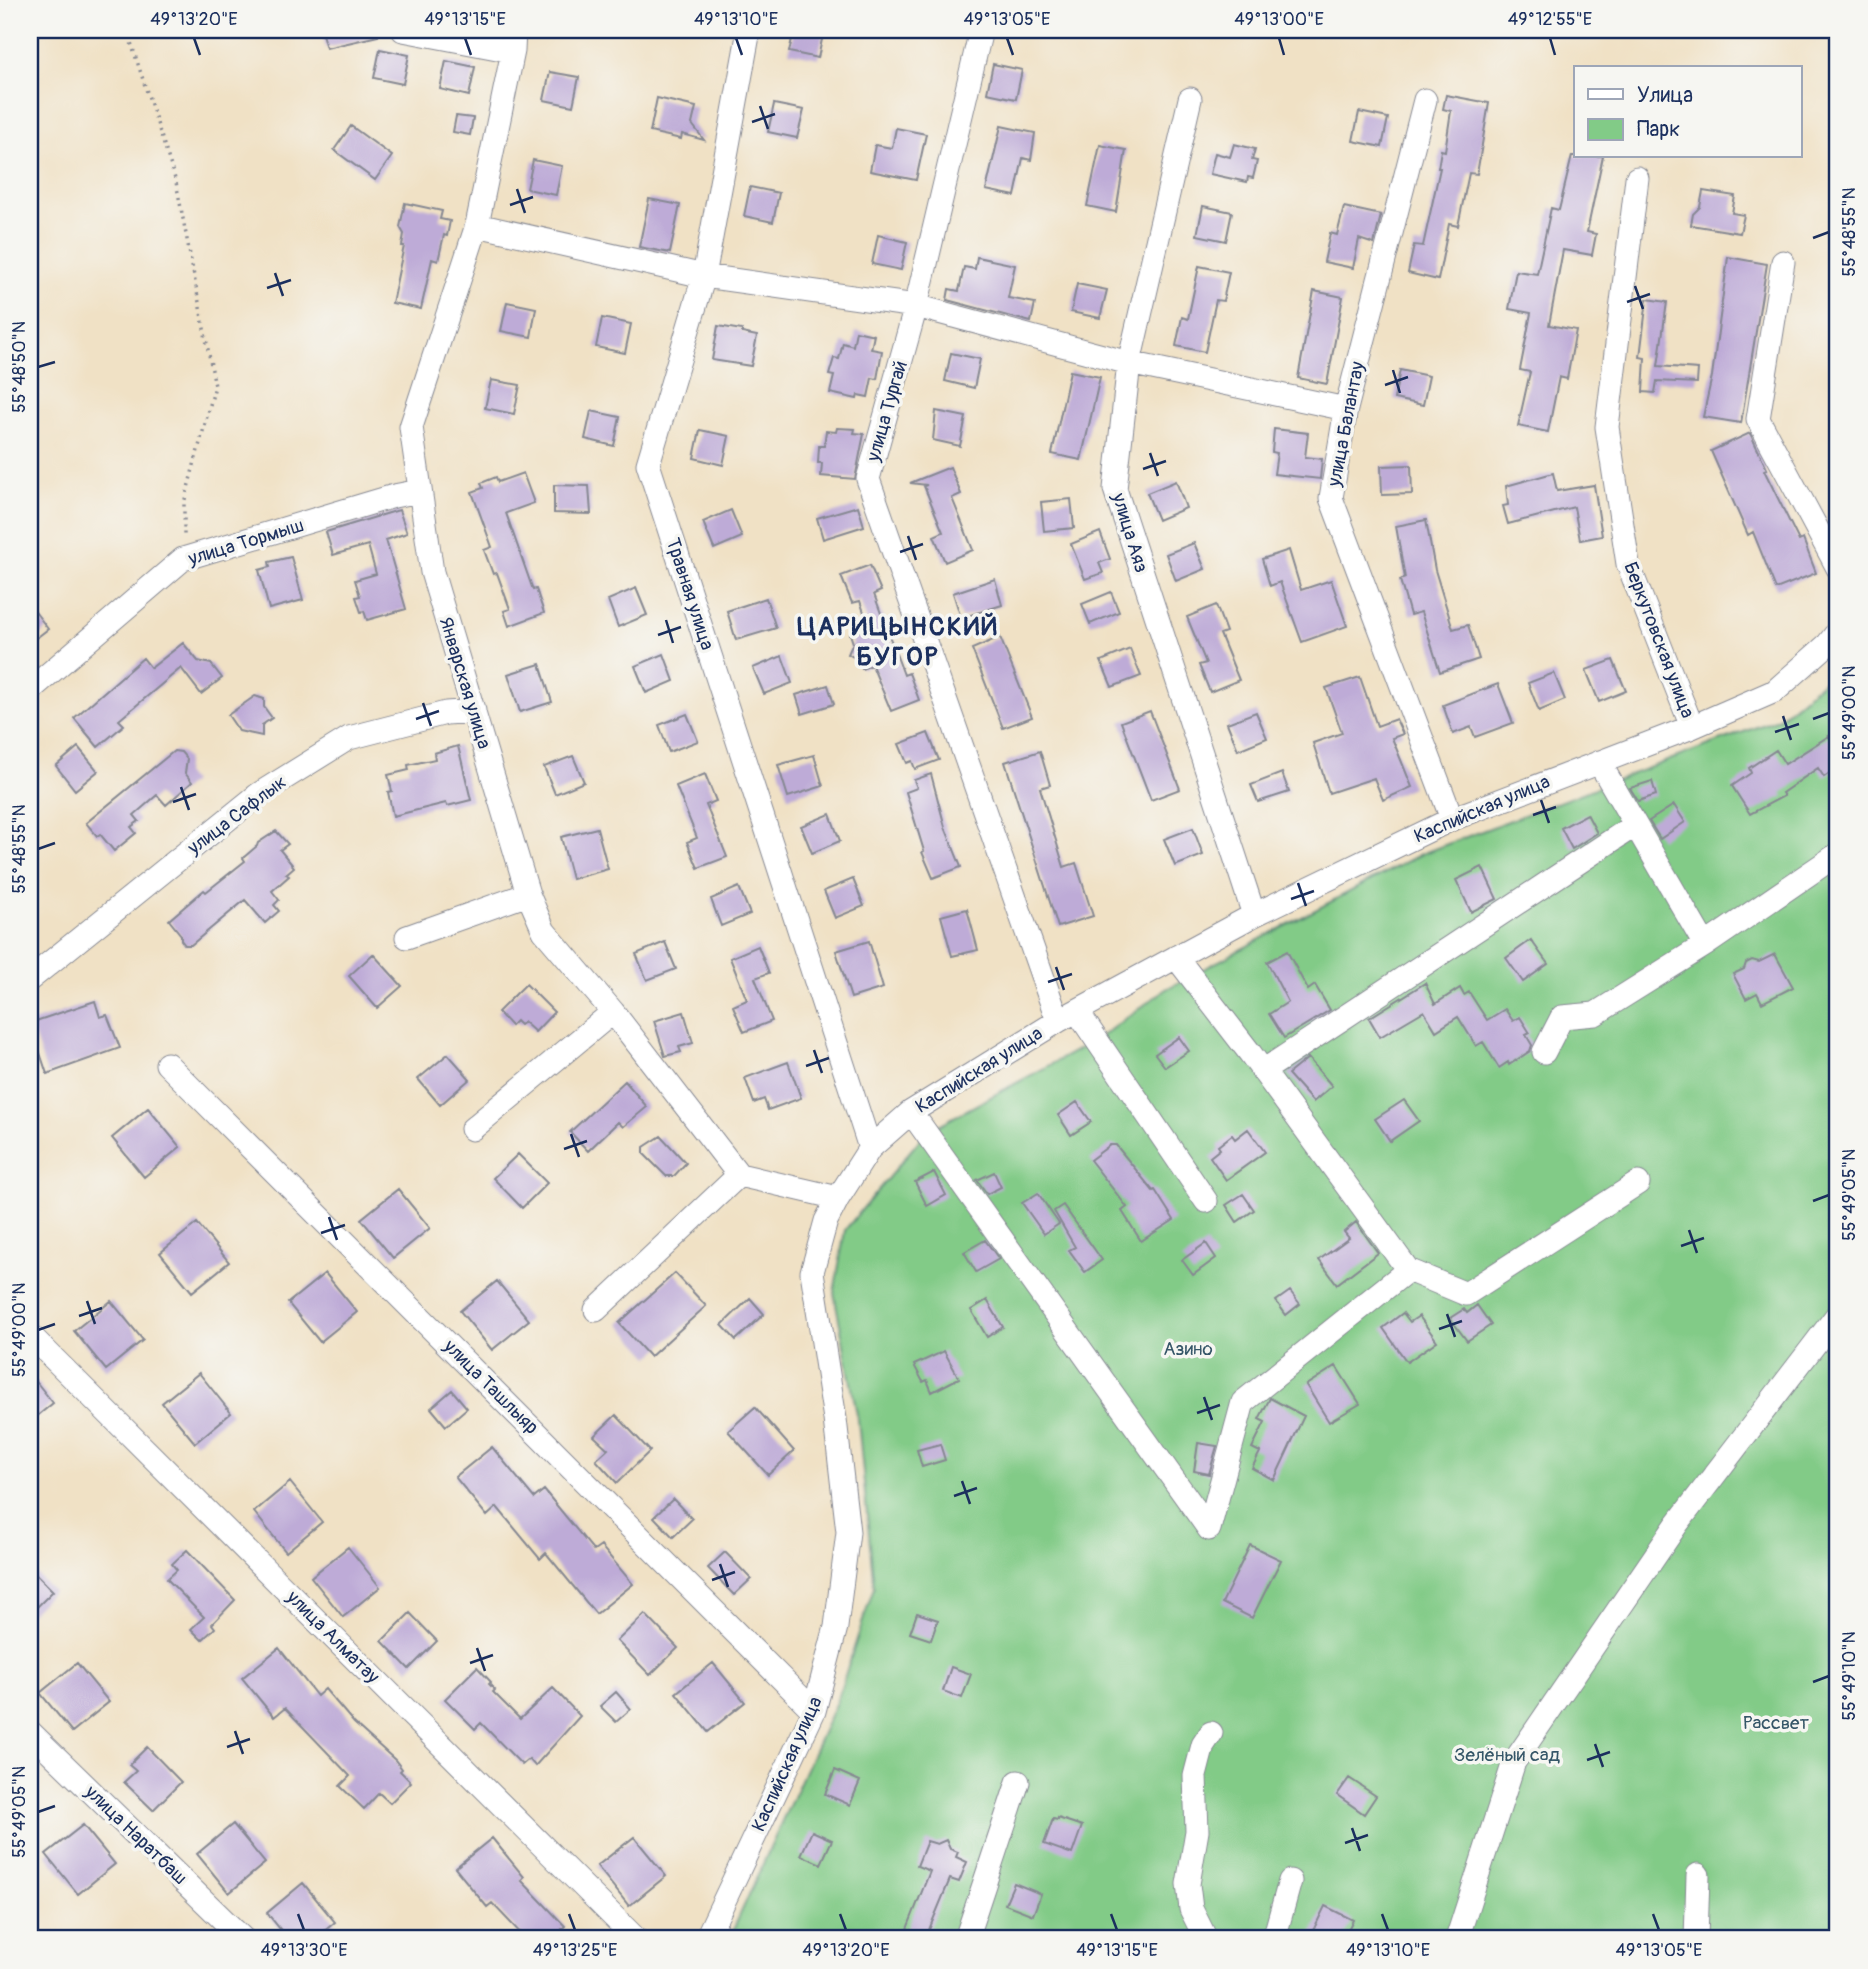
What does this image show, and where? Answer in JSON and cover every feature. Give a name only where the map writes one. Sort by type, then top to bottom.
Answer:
[{"type":"street","points":[[403,30],[514,40]]},
{"type":"street","name":"Травная улица","points":[[749,30],[704,276],[648,464],[870,1148]]},
{"type":"street","name":"улица Тургай","points":[[981,30],[916,306],[868,479],[1068,1016],[1206,1201]]},
{"type":"street","name":"Январская улица","points":[[514,40],[477,225],[411,426],[432,572],[528,894],[544,931],[613,1012],[739,1175]]},
{"type":"street","name":"улица Аяз","points":[[1190,99],[1129,363],[1115,489],[1254,915]]},
{"type":"street","name":"улица Балантау","points":[[1425,100],[1346,409],[1331,498],[1452,819]]},
{"type":"street","name":"Беркутовская улица","points":[[1637,178],[1607,427],[1628,564],[1692,727]]},
{"type":"street","points":[[477,225],[704,276],[916,306],[1129,363],[1346,409]]},
{"type":"street","points":[[1783,262],[1758,419],[1838,568]]},
{"type":"street","name":"улица Тормыш","points":[[30,690],[183,559],[394,496],[420,491]]},
{"type":"street","name":"Каспийская улица","points":[[706,1939],[814,1711],[836,1627],[848,1532],[835,1419],[812,1272],[827,1222],[838,1198],[870,1148],[911,1112],[1068,1016],[1254,915],[1452,819],[1692,727],[1775,691],[1828,644],[1838,631]]},
{"type":"street","name":"улица Сафлык","points":[[30,979],[258,794],[349,738],[446,713],[474,711]]},
{"type":"street","points":[[1600,762],[1705,945]]},
{"type":"street","points":[[1263,1072],[1635,825]]},
{"type":"street","points":[[1544,1052],[1562,1017],[1595,1014],[1705,945],[1838,854]]},
{"type":"street","points":[[407,937],[528,894]]},
{"type":"street","points":[[1176,957],[1408,1270],[1466,1294],[1638,1184]]},
{"type":"street","points":[[472,1129],[613,1012]]},
{"type":"street","name":"улица Ташлыяр","points":[[167,1064],[814,1711]]},
{"type":"street","points":[[911,1112],[1209,1529],[1243,1402],[1408,1270]]},
{"type":"street","points":[[596,1310],[739,1175],[838,1198]]},
{"type":"street","points":[[1457,1939],[1514,1762],[1677,1524],[1838,1314]]},
{"type":"street","name":"улица Алматау","points":[[30,1335],[636,1939]]},
{"type":"street","name":"улица Наратбаш","points":[[30,1732],[243,1939]]},
{"type":"street","points":[[1206,1939],[1191,1909],[1188,1884],[1197,1831],[1195,1776],[1203,1745],[1210,1733]]},
{"type":"street","points":[[966,1939],[1018,1782]]},
{"type":"street","points":[[1696,1939],[1698,1875]]},
{"type":"street","points":[[1274,1939],[1290,1881]]},
{"type":"path","points":[[127,30],[176,182],[215,386],[184,503],[183,559]]},
{"type":"green space","name":"Азино","points":[[1838,669],[1838,1939],[729,1939],[837,1700],[874,1587],[858,1420],[834,1293],[845,1230],[926,1132],[1096,1040],[1166,989],[1421,854],[1778,719]]},
{"type":"building","points":[[321,30],[377,30],[378,36],[326,48]]},
{"type":"building","points":[[794,30],[824,30],[818,58],[789,52]]},
{"type":"building","points":[[380,49],[409,55],[403,84],[374,78]]},
{"type":"building","points":[[446,61],[475,67],[469,96],[440,89]]},
{"type":"building","points":[[993,64],[1022,70],[1016,99],[987,93]]},
{"type":"building","points":[[550,72],[579,77],[573,106],[544,100]]},
{"type":"building","points":[[1446,95],[1489,103],[1477,174],[1469,173],[1458,226],[1449,224],[1438,280],[1408,273],[1414,245],[1423,246],[1440,168],[1441,150],[1445,151],[1451,111],[1443,109]]},
{"type":"building","points":[[657,98],[696,107],[692,124],[704,140],[682,134],[681,139],[650,132]]},
{"type":"building","points":[[774,104],[804,110],[797,138],[768,132]]},
{"type":"building","points":[[1359,112],[1388,118],[1382,147],[1353,141]]},
{"type":"building","points":[[456,116],[473,118],[470,135],[453,132]]},
{"type":"building","points":[[351,126],[392,156],[375,180],[334,150]]},
{"type":"building","points":[[1001,126],[1035,133],[1031,160],[1023,158],[1015,196],[986,190]]},
{"type":"building","points":[[896,128],[926,134],[916,180],[870,171],[875,145],[892,148]]},
{"type":"building","points":[[1234,144],[1255,149],[1252,160],[1257,161],[1253,178],[1248,177],[1247,182],[1210,174],[1215,153],[1230,157]]},
{"type":"building","points":[[1100,145],[1126,150],[1116,212],[1087,206]]},
{"type":"building","points":[[1572,156],[1603,158],[1587,232],[1596,234],[1592,255],[1563,250],[1549,325],[1576,330],[1567,379],[1559,377],[1548,432],[1518,426],[1530,372],[1520,370],[1531,313],[1509,309],[1516,271],[1537,274],[1551,208],[1559,210]]},
{"type":"building","points":[[533,160],[562,166],[556,195],[527,189]]},
{"type":"building","points":[[750,187],[779,193],[773,222],[744,216]]},
{"type":"building","points":[[1703,191],[1735,196],[1732,213],[1744,215],[1740,233],[1691,225],[1693,214],[1700,207]]},
{"type":"building","points":[[649,199],[680,205],[670,253],[639,247]]},
{"type":"building","points":[[405,203],[442,211],[440,219],[450,221],[438,261],[432,259],[421,309],[392,303],[404,246],[404,234],[400,227]]},
{"type":"building","points":[[1203,206],[1232,212],[1226,241],[1197,235]]},
{"type":"building","points":[[1344,207],[1381,215],[1374,244],[1359,239],[1353,268],[1324,262],[1330,233],[1337,235]]},
{"type":"building","points":[[878,235],[907,242],[901,270],[872,264]]},
{"type":"building","points":[[977,257],[1015,265],[1008,298],[1035,303],[1031,322],[947,300],[949,289],[959,291],[964,267],[975,269]]},
{"type":"building","points":[[1728,257],[1767,264],[1741,423],[1703,417],[1712,376]]},
{"type":"building","points":[[1199,266],[1229,272],[1223,301],[1216,300],[1205,352],[1176,346],[1182,317],[1188,319]]},
{"type":"building","points":[[1077,284],[1107,290],[1100,318],[1071,312]]},
{"type":"building","points":[[1314,291],[1343,297],[1327,384],[1298,378]]},
{"type":"building","points":[[1647,299],[1667,302],[1658,366],[1698,369],[1697,383],[1657,381],[1655,393],[1643,392],[1645,358],[1640,357]]},
{"type":"building","points":[[507,302],[536,308],[531,337],[501,331]]},
{"type":"building","points":[[602,318],[631,324],[625,353],[596,347]]},
{"type":"building","points":[[718,326],[757,336],[751,366],[712,360]]},
{"type":"building","points":[[856,331],[874,335],[871,349],[882,351],[877,379],[872,378],[868,397],[858,395],[857,399],[830,393],[834,376],[829,375],[834,358],[839,359],[843,343],[853,346]]},
{"type":"building","points":[[951,353],[980,359],[974,388],[945,381]]},
{"type":"building","points":[[1400,370],[1429,376],[1423,405],[1394,399]]},
{"type":"building","points":[[1070,371],[1100,377],[1081,460],[1052,454]]},
{"type":"building","points":[[491,380],[520,385],[514,414],[485,408]]},
{"type":"building","points":[[591,411],[620,417],[614,446],[585,439]]},
{"type":"building","points":[[936,411],[966,417],[960,446],[933,440]]},
{"type":"building","points":[[837,428],[855,429],[854,433],[864,434],[855,479],[821,476],[822,463],[818,463],[819,446],[824,446],[826,431],[836,432]]},
{"type":"building","points":[[1274,429],[1308,433],[1305,457],[1322,459],[1320,479],[1274,474],[1277,453],[1272,452]]},
{"type":"building","points":[[700,430],[729,436],[723,465],[694,458]]},
{"type":"building","points":[[1750,433],[1767,469],[1764,470],[1799,541],[1803,539],[1816,573],[1776,589],[1753,532],[1748,535],[1711,451]]},
{"type":"building","points":[[1411,465],[1412,494],[1382,495],[1381,466]]},
{"type":"building","points":[[950,467],[961,494],[952,498],[973,550],[945,562],[934,536],[943,532],[924,486],[927,485],[910,483]]},
{"type":"building","points":[[523,473],[534,503],[506,513],[533,590],[536,589],[544,613],[509,626],[504,611],[510,609],[497,573],[493,574],[484,550],[492,547],[472,492],[483,488],[481,483],[496,477],[498,482]]},
{"type":"building","points":[[1553,473],[1557,491],[1594,485],[1602,536],[1580,540],[1574,507],[1508,524],[1503,506],[1508,505],[1506,486]]},
{"type":"building","points":[[1176,481],[1186,508],[1158,520],[1147,493]]},
{"type":"building","points":[[554,485],[589,486],[591,514],[554,513]]},
{"type":"building","points":[[1071,499],[1074,528],[1044,531],[1041,502]]},
{"type":"building","points":[[858,506],[864,526],[823,539],[817,518]]},
{"type":"building","points":[[399,510],[407,533],[386,540],[406,609],[367,620],[356,597],[360,596],[355,580],[376,574],[368,545],[333,555],[326,532]]},
{"type":"building","points":[[731,510],[742,537],[714,549],[703,522]]},
{"type":"building","points":[[1426,520],[1435,570],[1453,629],[1468,625],[1479,659],[1440,672],[1421,612],[1410,615],[1400,580],[1405,578],[1396,526]]},
{"type":"building","points":[[1100,532],[1110,559],[1099,563],[1103,573],[1085,579],[1071,544]]},
{"type":"building","points":[[1194,543],[1205,569],[1176,581],[1166,554]]},
{"type":"building","points":[[1289,550],[1301,590],[1331,580],[1347,626],[1302,642],[1280,582],[1270,586],[1262,559]]},
{"type":"building","points":[[291,557],[303,600],[269,609],[259,570],[270,567],[269,562]]},
{"type":"building","points":[[870,565],[881,591],[874,594],[887,630],[904,675],[909,673],[919,700],[891,711],[872,665],[862,669],[859,660],[848,654],[853,643],[850,634],[863,630],[861,624],[867,621],[860,601],[852,603],[841,576]]},
{"type":"building","points":[[995,579],[1002,605],[961,618],[953,593]]},
{"type":"building","points":[[636,588],[647,615],[618,627],[608,600]]},
{"type":"building","points":[[1111,592],[1119,612],[1090,624],[1082,604]]},
{"type":"building","points":[[766,598],[776,628],[736,640],[727,611]]},
{"type":"building","points":[[30,605],[48,629],[30,643]]},
{"type":"building","points":[[1216,605],[1226,632],[1220,634],[1239,680],[1210,692],[1199,665],[1206,663],[1187,617]]},
{"type":"building","points":[[1000,637],[1032,717],[1003,728],[972,649]]},
{"type":"building","points":[[183,643],[198,661],[211,664],[222,678],[201,694],[181,668],[119,720],[124,725],[98,747],[74,718],[143,658],[151,668]]},
{"type":"building","points":[[1130,649],[1141,676],[1112,687],[1101,661]]},
{"type":"building","points":[[664,654],[674,681],[646,693],[635,666]]},
{"type":"building","points":[[782,656],[792,683],[764,694],[753,668]]},
{"type":"building","points":[[1613,660],[1626,691],[1599,702],[1586,670]]},
{"type":"building","points":[[540,664],[552,702],[520,712],[508,674]]},
{"type":"building","points":[[1554,673],[1565,700],[1539,711],[1528,683]]},
{"type":"building","points":[[1360,677],[1377,726],[1396,719],[1403,734],[1392,738],[1412,787],[1383,800],[1374,778],[1329,793],[1313,743],[1342,733],[1326,688]]},
{"type":"building","points":[[1498,684],[1513,723],[1475,737],[1471,727],[1453,734],[1443,705]]},
{"type":"building","points":[[828,685],[834,704],[802,714],[796,695]]},
{"type":"building","points":[[255,696],[264,699],[264,707],[272,718],[262,725],[262,736],[239,731],[228,715]]},
{"type":"building","points":[[1150,711],[1180,789],[1151,800],[1121,722]]},
{"type":"building","points":[[1256,712],[1267,738],[1238,750],[1227,723]]},
{"type":"building","points":[[687,714],[698,741],[669,752],[659,725]]},
{"type":"building","points":[[928,733],[939,760],[915,769],[912,761],[907,763],[899,744]]},
{"type":"building","points":[[1829,736],[1838,750],[1838,767],[1824,777],[1818,768],[1782,793],[1784,796],[1750,814],[1732,786],[1751,773],[1749,768],[1776,750],[1785,764]]},
{"type":"building","points":[[458,746],[471,800],[393,816],[388,775],[409,770],[408,765],[435,759],[434,753]]},
{"type":"building","points":[[78,747],[98,771],[75,790],[56,766]]},
{"type":"building","points":[[174,751],[181,752],[187,759],[185,773],[192,782],[166,805],[157,795],[134,815],[139,821],[131,827],[136,833],[114,851],[100,834],[97,836],[86,823]]},
{"type":"building","points":[[1040,751],[1050,785],[1040,788],[1064,867],[1076,863],[1093,916],[1058,927],[1005,762]]},
{"type":"building","points":[[814,755],[823,786],[788,797],[778,765]]},
{"type":"building","points":[[573,756],[584,782],[555,794],[544,767]]},
{"type":"building","points":[[1282,773],[1289,792],[1258,802],[1251,785]]},
{"type":"building","points":[[705,774],[716,801],[706,805],[727,857],[698,868],[687,842],[697,838],[676,786]]},
{"type":"building","points":[[931,774],[945,827],[961,867],[933,878],[922,852],[924,851],[906,792],[917,788],[914,780]]},
{"type":"building","points":[[1652,781],[1656,795],[1638,801],[1630,788]]},
{"type":"building","points":[[1674,805],[1685,822],[1660,839],[1649,821]]},
{"type":"building","points":[[830,814],[840,841],[812,853],[801,826]]},
{"type":"building","points":[[1587,814],[1597,833],[1572,849],[1561,828]]},
{"type":"building","points":[[597,828],[608,869],[572,879],[561,837]]},
{"type":"building","points":[[1193,828],[1203,855],[1175,866],[1164,839]]},
{"type":"building","points":[[276,831],[288,844],[280,850],[294,867],[286,874],[289,876],[272,891],[279,900],[274,905],[279,911],[265,923],[245,900],[191,945],[185,945],[169,920],[204,890],[206,892],[245,861],[243,858],[258,843]]},
{"type":"building","points":[[1482,867],[1497,899],[1471,912],[1456,880]]},
{"type":"building","points":[[853,879],[864,906],[835,918],[824,891]]},
{"type":"building","points":[[739,887],[750,914],[721,926],[711,899]]},
{"type":"building","points":[[967,909],[978,950],[952,956],[941,916]]},
{"type":"building","points":[[1531,940],[1548,964],[1523,982],[1506,958]]},
{"type":"building","points":[[869,941],[883,988],[851,998],[836,951]]},
{"type":"building","points":[[665,942],[676,969],[647,980],[636,954]]},
{"type":"building","points":[[758,946],[769,973],[755,978],[772,1021],[744,1032],[733,1006],[747,1000],[730,958]]},
{"type":"building","points":[[1287,951],[1308,990],[1315,985],[1330,1010],[1284,1038],[1269,1014],[1288,1002],[1267,962]]},
{"type":"building","points":[[373,954],[402,986],[377,1008],[349,976]]},
{"type":"building","points":[[1775,954],[1793,987],[1762,1003],[1757,993],[1746,999],[1733,974],[1744,969],[1746,963],[1752,960],[1759,962]]},
{"type":"building","points":[[1425,983],[1435,1004],[1460,988],[1464,995],[1469,992],[1487,1020],[1505,1009],[1513,1021],[1520,1017],[1530,1033],[1526,1035],[1532,1045],[1530,1051],[1509,1065],[1508,1062],[1499,1068],[1483,1042],[1476,1046],[1458,1017],[1436,1031],[1424,1011],[1380,1037],[1369,1018]]},
{"type":"building","points":[[526,984],[554,1012],[535,1032],[524,1022],[520,1025],[516,1021],[511,1026],[498,1012]]},
{"type":"building","points":[[95,1001],[100,1017],[107,1015],[120,1048],[47,1074],[30,1023]]},
{"type":"building","points":[[684,1012],[693,1043],[679,1047],[681,1052],[665,1056],[654,1021]]},
{"type":"building","points":[[1179,1037],[1189,1051],[1165,1067],[1155,1054]]},
{"type":"building","points":[[448,1054],[470,1079],[440,1105],[418,1079]]},
{"type":"building","points":[[1308,1058],[1332,1086],[1313,1102],[1288,1074]]},
{"type":"building","points":[[788,1062],[801,1098],[768,1110],[764,1099],[754,1103],[745,1078]]},
{"type":"building","points":[[625,1081],[647,1107],[623,1127],[618,1122],[588,1151],[570,1132]]},
{"type":"building","points":[[1404,1100],[1419,1121],[1390,1141],[1375,1119]]},
{"type":"building","points":[[1077,1102],[1091,1122],[1071,1135],[1058,1115]]},
{"type":"building","points":[[148,1108],[180,1147],[144,1177],[112,1138]]},
{"type":"building","points":[[1248,1129],[1265,1152],[1226,1180],[1210,1157],[1220,1149],[1218,1146],[1232,1135],[1235,1139]]},
{"type":"building","points":[[661,1136],[686,1163],[674,1176],[666,1176],[644,1154],[644,1147]]},
{"type":"building","points":[[1110,1145],[1116,1145],[1153,1191],[1155,1190],[1174,1220],[1141,1241],[1122,1211],[1127,1207],[1090,1160]]},
{"type":"building","points":[[518,1154],[547,1183],[522,1208],[493,1178]]},
{"type":"building","points":[[934,1172],[946,1195],[927,1206],[915,1182]]},
{"type":"building","points":[[994,1172],[1001,1187],[987,1194],[977,1180]]},
{"type":"building","points":[[398,1189],[430,1228],[393,1258],[361,1219]]},
{"type":"building","points":[[1038,1193],[1059,1224],[1044,1234],[1022,1203]]},
{"type":"building","points":[[1243,1194],[1254,1210],[1237,1222],[1226,1205]]},
{"type":"building","points":[[1063,1205],[1102,1260],[1085,1272],[1069,1250],[1075,1247],[1054,1211]]},
{"type":"building","points":[[1356,1222],[1378,1253],[1337,1284],[1319,1260],[1349,1238],[1344,1232]]},
{"type":"building","points":[[197,1223],[229,1262],[192,1292],[160,1253]]},
{"type":"building","points":[[985,1240],[999,1259],[976,1272],[964,1252]]},
{"type":"building","points":[[1206,1243],[1216,1258],[1193,1275],[1182,1260]]},
{"type":"building","points":[[325,1273],[357,1312],[320,1342],[288,1303]]},
{"type":"building","points":[[675,1273],[706,1306],[650,1357],[619,1323]]},
{"type":"building","points":[[497,1281],[529,1320],[492,1350],[460,1311]]},
{"type":"building","points":[[1290,1291],[1300,1304],[1286,1315],[1276,1301]]},
{"type":"building","points":[[750,1298],[764,1314],[736,1340],[722,1325]]},
{"type":"building","points":[[987,1300],[1003,1327],[987,1337],[971,1310]]},
{"type":"building","points":[[111,1301],[143,1340],[106,1370],[74,1331]]},
{"type":"building","points":[[1477,1305],[1491,1325],[1467,1341],[1450,1318],[1464,1309],[1467,1313]]},
{"type":"building","points":[[1403,1313],[1410,1322],[1419,1316],[1437,1341],[1407,1362],[1383,1328]]},
{"type":"building","points":[[944,1351],[959,1378],[932,1392],[927,1380],[923,1382],[914,1365]]},
{"type":"building","points":[[1336,1366],[1360,1404],[1329,1422],[1306,1385]]},
{"type":"building","points":[[199,1373],[231,1413],[195,1443],[162,1403]]},
{"type":"building","points":[[30,1374],[53,1403],[30,1422]]},
{"type":"building","points":[[452,1390],[467,1408],[446,1426],[431,1408]]},
{"type":"building","points":[[1270,1398],[1304,1416],[1274,1480],[1252,1468],[1260,1452],[1252,1448],[1265,1422],[1259,1419]]},
{"type":"building","points":[[755,1407],[794,1451],[768,1475],[728,1431]]},
{"type":"building","points":[[616,1415],[650,1451],[617,1483],[596,1460],[608,1449],[594,1436]]},
{"type":"building","points":[[1198,1443],[1217,1446],[1209,1474],[1194,1471]]},
{"type":"building","points":[[940,1444],[945,1460],[922,1467],[917,1450]]},
{"type":"building","points":[[492,1447],[534,1498],[544,1490],[594,1551],[601,1546],[633,1584],[596,1614],[546,1553],[540,1559],[497,1507],[487,1516],[455,1477]]},
{"type":"building","points":[[290,1482],[322,1522],[286,1552],[254,1512]]},
{"type":"building","points":[[673,1499],[692,1519],[673,1537],[654,1517]]},
{"type":"building","points":[[1250,1545],[1281,1560],[1252,1618],[1222,1603]]},
{"type":"building","points":[[348,1547],[380,1587],[343,1617],[311,1577]]},
{"type":"building","points":[[187,1550],[235,1600],[212,1624],[215,1628],[202,1640],[191,1629],[204,1617],[167,1579],[177,1570],[172,1564]]},
{"type":"building","points":[[725,1552],[751,1579],[734,1595],[708,1568]]},
{"type":"building","points":[[30,1568],[53,1591],[30,1614]]},
{"type":"building","points":[[410,1613],[437,1641],[409,1669],[382,1641]]},
{"type":"building","points":[[917,1613],[938,1620],[931,1640],[910,1633]]},
{"type":"building","points":[[645,1614],[678,1648],[650,1675],[617,1641]]},
{"type":"building","points":[[279,1648],[317,1696],[325,1689],[354,1723],[402,1769],[400,1771],[411,1782],[390,1803],[379,1793],[364,1809],[340,1786],[350,1776],[285,1708],[274,1717],[242,1678]]},
{"type":"building","points":[[77,1663],[109,1702],[72,1732],[40,1693]]},
{"type":"building","points":[[713,1663],[745,1702],[708,1732],[676,1693]]},
{"type":"building","points":[[477,1667],[491,1682],[489,1684],[495,1690],[493,1692],[520,1719],[553,1688],[580,1716],[535,1766],[529,1759],[522,1765],[481,1723],[475,1729],[445,1699]]},
{"type":"building","points":[[951,1667],[971,1674],[962,1698],[943,1691]]},
{"type":"building","points":[[616,1692],[631,1709],[616,1722],[600,1706]]},
{"type":"building","points":[[147,1747],[181,1782],[153,1810],[124,1782],[136,1771],[129,1765]]},
{"type":"building","points":[[835,1770],[860,1781],[850,1805],[825,1794]]},
{"type":"building","points":[[1349,1778],[1376,1796],[1364,1814],[1337,1795]]},
{"type":"building","points":[[1058,1818],[1082,1826],[1072,1854],[1044,1844],[1053,1819]]},
{"type":"building","points":[[233,1824],[265,1863],[229,1893],[197,1854]]},
{"type":"building","points":[[83,1825],[115,1864],[78,1894],[46,1854]]},
{"type":"building","points":[[812,1831],[832,1840],[821,1864],[801,1855]]},
{"type":"building","points":[[634,1837],[666,1876],[629,1906],[597,1866]]},
{"type":"building","points":[[492,1838],[524,1877],[521,1880],[565,1926],[562,1929],[572,1939],[526,1939],[492,1903],[487,1907],[455,1868]]},
{"type":"building","points":[[946,1840],[950,1849],[958,1852],[956,1857],[967,1862],[959,1882],[950,1879],[926,1937],[907,1929],[930,1871],[917,1866],[927,1841],[937,1844]]},
{"type":"building","points":[[303,1883],[335,1922],[315,1939],[288,1939],[267,1913]]},
{"type":"building","points":[[1014,1883],[1041,1894],[1033,1915],[1005,1904]]},
{"type":"building","points":[[1325,1906],[1353,1920],[1343,1939],[1309,1939]]},
{"type":"district","name":"ЦАРИЦЫНСКИЙ БУГОР","points":[[898,642]]},
{"type":"park label","name":"Рассвет","points":[[1776,1723]]},
{"type":"park label","name":"Зелёный сад","points":[[1507,1755]]}]
